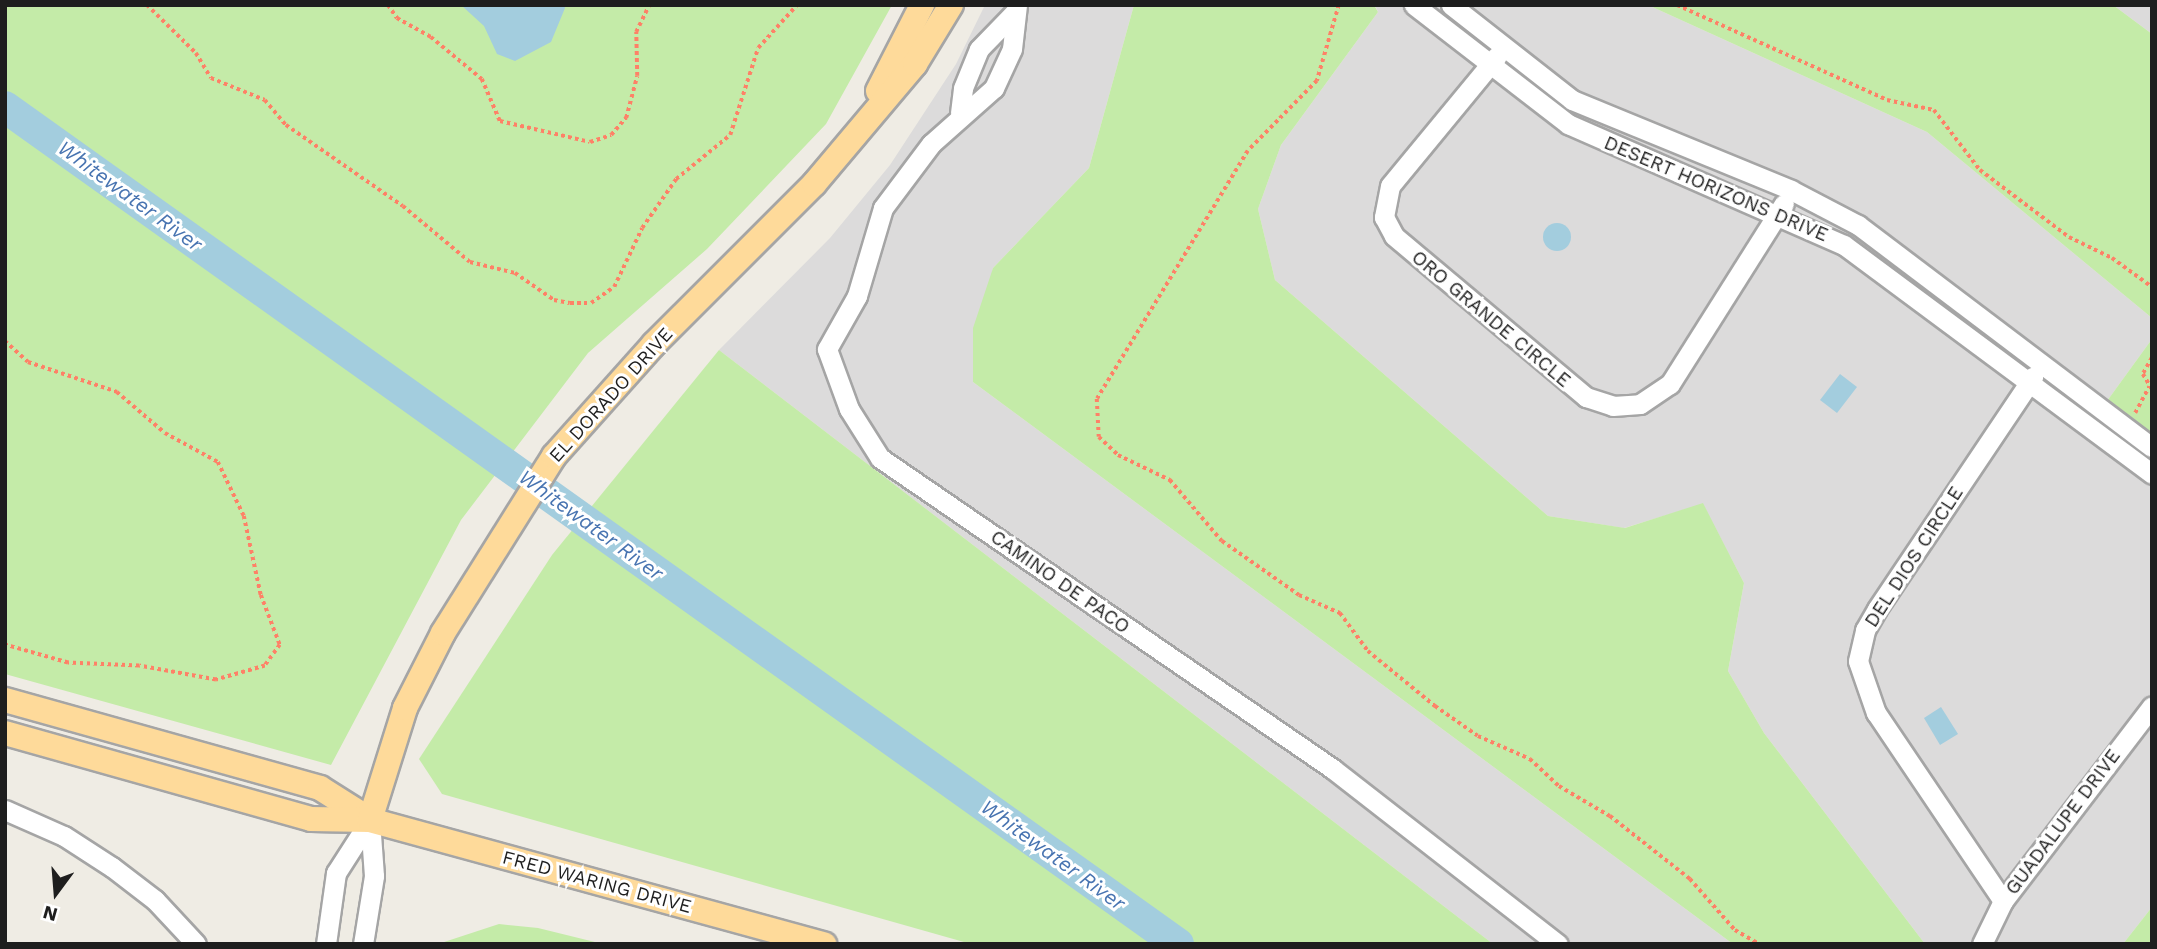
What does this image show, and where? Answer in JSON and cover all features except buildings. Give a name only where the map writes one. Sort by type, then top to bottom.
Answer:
[{"type":"main road","name":"EL DORADO DRIVE","points":[[859,126],[922,5]]},
{"type":"main road","name":"EL DORADO DRIVE","points":[[370,820],[405,708],[443,634],[554,456],[654,344],[814,184],[859,126],[915,64],[951,5]]},
{"type":"main road","name":"FRED WARING DRIVE","points":[[5,699],[320,788],[370,820]]},
{"type":"main road","name":"FRED WARING DRIVE","points":[[5,733],[311,819],[370,820],[824,944]]},
{"type":"street","name":"DESERT HORIZONS DRIVE","points":[[1414,5],[1488,65],[1568,124],[1780,214],[1862,257],[2028,385],[2152,474]]},
{"type":"street","name":"DESERT HORIZONS DRIVE","points":[[1451,5],[1503,50],[1572,100],[1791,190],[1858,225],[2152,447]]},
{"type":"street","name":"CAMINO DE PACO","points":[[960,113],[963,88],[979,49],[1015,9]]},
{"type":"street","name":"CAMINO DE PACO","points":[[1015,9],[1006,66],[985,100],[960,113],[902,176],[883,208],[857,296],[827,349],[849,408],[880,458],[1333,769],[1558,944]]},
{"type":"street","name":"ORO GRANDE CIRCLE","points":[[1503,50],[1390,186],[1383,205],[1387,226],[1586,397],[1613,406],[1640,404],[1670,384],[1780,214],[1791,190]]},
{"type":"street","name":"DEL DIOS CIRCLE","points":[[2003,901],[1876,713],[1858,661],[1865,630],[1877,609],[2043,363]]},
{"type":"street","name":"GUADALUPE DRIVE","points":[[1982,944],[2003,901],[2152,706]]},
{"type":"street","points":[[5,810],[64,836],[112,867],[155,900],[196,944]]},
{"type":"street","points":[[326,944],[336,873],[370,820]]},
{"type":"street","points":[[363,944],[374,876],[370,820]]},
{"type":"path","points":[[147,5],[196,52],[211,78],[265,100],[286,125],[403,206],[470,262],[515,273],[554,300],[570,303],[591,303],[614,287],[642,228],[676,179],[730,135],[758,48],[797,5]]},
{"type":"path","points":[[388,5],[397,18],[431,37],[482,79],[500,121],[590,142],[611,135],[626,118],[637,76],[636,32],[649,5]]},
{"type":"path","points":[[1339,5],[1317,81],[1248,151],[1197,227],[1138,337],[1097,399],[1099,437],[1118,455],[1170,480],[1222,541],[1299,595],[1340,614],[1368,650],[1435,706],[1478,736],[1530,759],[1559,786],[1610,816],[1690,879],[1735,930],[1759,944]]},
{"type":"path","points":[[1677,5],[1887,100],[1934,110],[1980,170],[2069,237],[2112,258],[2152,288]]},
{"type":"path","points":[[5,341],[28,362],[117,392],[165,433],[218,463],[244,516],[261,595],[280,645],[265,666],[216,680],[139,666],[68,663],[5,645]]},
{"type":"path","points":[[2129,429],[2150,388],[2143,374],[2152,358]]},
{"type":"shaded area","points":[[985,5],[1134,5],[1089,168],[993,268],[973,382],[1733,944],[1493,944],[719,350],[830,238],[890,165],[956,64]]},
{"type":"shaded area","points":[[1375,5],[1648,5],[1927,132],[2152,318],[2152,339],[2107,401],[2152,434],[2152,907],[2123,944],[1925,944],[1764,733],[1728,671],[1744,583],[1703,504],[1624,528],[1548,516],[1275,280],[1258,209],[1281,145],[1378,12]]},
{"type":"shaded area","points":[[2113,5],[2152,5],[2152,34]]},
{"type":"green space","points":[[5,5],[892,5],[826,124],[707,249],[588,353],[461,520],[331,765],[5,674]]},
{"type":"green space","points":[[1134,5],[1374,5],[1378,12],[1281,145],[1258,209],[1275,280],[1548,516],[1625,528],[1703,503],[1744,583],[1728,671],[1764,733],[1925,944],[1733,944],[973,382],[973,328],[993,268],[1089,168]]},
{"type":"green space","points":[[1648,5],[2113,5],[2152,34],[2152,318],[1927,132]]},
{"type":"green space","points":[[2152,339],[2152,434],[2107,401]]},
{"type":"green space","points":[[719,350],[1493,944],[971,944],[442,794],[419,759],[552,555]]},
{"type":"green space","points":[[2152,907],[2152,944],[2123,944]]},
{"type":"green space","points":[[499,924],[538,928],[603,944],[438,944]]},
{"type":"water","points":[[461,5],[564,5],[565,8],[551,42],[515,61],[497,54],[484,26]]},
{"type":"water","points":[[1557,223],[1567,227],[1571,237],[1567,247],[1557,251],[1547,247],[1543,237],[1547,227]]},
{"type":"water","points":[[1840,374],[1857,387],[1837,413],[1820,400]]},
{"type":"water","points":[[1941,707],[1958,734],[1940,745],[1924,718]]},
{"type":"waterway","name":"Whitewater River","points":[[5,107],[1178,944]]}]
